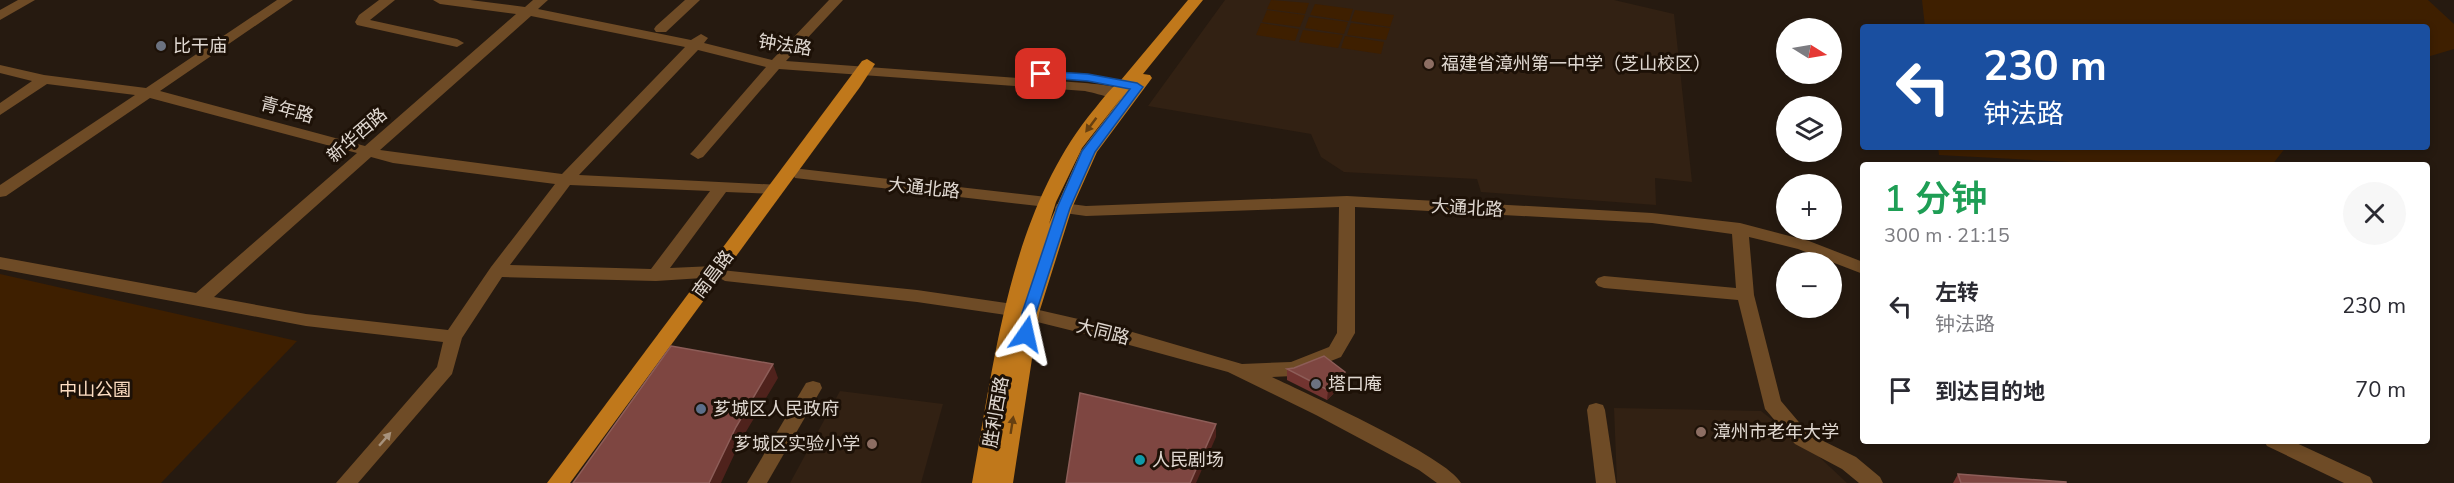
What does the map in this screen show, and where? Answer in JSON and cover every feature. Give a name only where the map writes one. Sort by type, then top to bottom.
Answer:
[{"type":"main road","name":"胜利西路","points":[[983,483],[1021,311],[1074,147],[1127,90],[1196,0]]},
{"type":"main road","points":[[1127,90],[1207,0]]},
{"type":"main road","name":"南昌路","points":[[558,483],[720,274],[801,174],[870,69]]},
{"type":"main road","name":"南昌路","points":[[576,483],[720,274],[775,189],[870,69]]},
{"type":"main road","name":"胜利西路","points":[[1002,483],[1021,311]]},
{"type":"street","points":[[0,16],[28,0]]},
{"type":"street","points":[[0,192],[286,0]]},
{"type":"street","points":[[388,0],[362,22],[457,43]]},
{"type":"street","name":"钟法路","points":[[440,0],[535,5],[781,61],[1127,90]]},
{"type":"street","name":"钟法路","points":[[497,0],[661,29],[698,41]]},
{"type":"street","points":[[661,29],[693,0]]},
{"type":"street","points":[[698,154],[836,0]]},
{"type":"street","name":"新华西路","points":[[199,300],[535,5]]},
{"type":"street","points":[[346,483],[446,369],[453,337],[497,271],[566,180],[698,41]]},
{"type":"street","name":"青年路","points":[[0,69],[44,79],[146,92],[393,158],[566,180],[720,189],[775,189]]},
{"type":"street","points":[[0,110],[44,79]]},
{"type":"street","name":"大通北路","points":[[801,174],[1055,205],[1086,211],[1347,201],[1652,218],[1740,229],[1803,245],[1860,267]]},
{"type":"street","points":[[656,275],[720,189]]},
{"type":"street","points":[[1233,367],[1266,372],[1293,369],[1335,352],[1346,333],[1347,201]]},
{"type":"street","points":[[1740,229],[1745,295],[1772,404],[1802,439],[1849,463],[1873,483]]},
{"type":"street","points":[[0,263],[306,320],[453,337]]},
{"type":"street","name":"大同路","points":[[497,271],[656,275],[720,274],[917,296],[1021,311],[1233,367],[1323,410],[1426,464],[1451,483]]},
{"type":"street","points":[[1604,282],[1745,295]]},
{"type":"street","points":[[757,483],[813,388]]},
{"type":"street","points":[[1596,410],[1606,483]]},
{"type":"street","points":[[2280,444],[2363,483]]},
{"type":"shaded area","name":"福建省漳州第一中学（芝山校区）","points":[[1225,0],[1614,0],[1674,14],[1692,182],[1655,178],[1656,205],[1481,192],[1477,179],[1344,172],[1321,157],[1311,134],[1148,106]]},
{"type":"shaded area","name":"芗城区实验小学","points":[[840,391],[943,404],[921,483],[790,483]]},
{"type":"shaded area","name":"漳州市老年大学","points":[[1614,408],[1761,411],[1814,452],[1847,483],[1617,483]]},
{"type":"green space","points":[[1271,0],[1309,3],[1305,14],[1267,9]]},
{"type":"green space","points":[[1922,0],[2428,0],[2454,24],[2454,49],[2430,56],[2430,24],[1925,24]]},
{"type":"green space","points":[[1315,4],[1353,9],[1349,21],[1310,15]]},
{"type":"green space","points":[[1267,10],[1305,15],[1300,27],[1262,22]]},
{"type":"green space","points":[[1355,10],[1394,15],[1390,27],[1351,21]]},
{"type":"green space","points":[[1309,17],[1348,22],[1344,34],[1305,28]]},
{"type":"green space","points":[[1261,23],[1299,29],[1295,41],[1256,35]]},
{"type":"green space","points":[[1351,23],[1390,28],[1386,40],[1347,35]]},
{"type":"green space","points":[[1303,30],[1343,35],[1338,48],[1299,42]]},
{"type":"green space","points":[[1345,36],[1384,42],[1381,54],[1341,48]]},
{"type":"green space","points":[[1938,150],[2284,150],[2274,162],[2069,162],[1939,155]]},
{"type":"green space","name":"中山公園","points":[[0,274],[297,341],[161,483],[0,483]]},
{"type":"building","name":"芗城区人民政府","points":[[671,346],[773,364],[736,427],[709,483],[573,483]]},
{"type":"building","points":[[1324,356],[1345,372],[1328,390],[1287,369],[1294,368]]},
{"type":"building","name":"人民剧场","points":[[1080,393],[1216,424],[1190,483],[1066,483]]},
{"type":"building","points":[[1958,474],[2066,482],[2066,483],[1961,483]]},
{"type":"place","name":"比干庙","points":[[161,46]]},
{"type":"place","name":"福建省漳州第一中学（芝山校区）","points":[[1429,64]]},
{"type":"place","name":"塔口庵","points":[[1316,384]]},
{"type":"place","name":"芗城区人民政府","points":[[701,409]]},
{"type":"place","name":"漳州市老年大学","points":[[1701,432]]},
{"type":"place","name":"芗城区实验小学","points":[[872,444]]},
{"type":"place","name":"人民剧场","points":[[1140,460]]},
{"type":"route","points":[[1026,334],[1029,313],[1063,208],[1089,151],[1137,87],[1127,83],[1088,77],[1041,74]]}]
